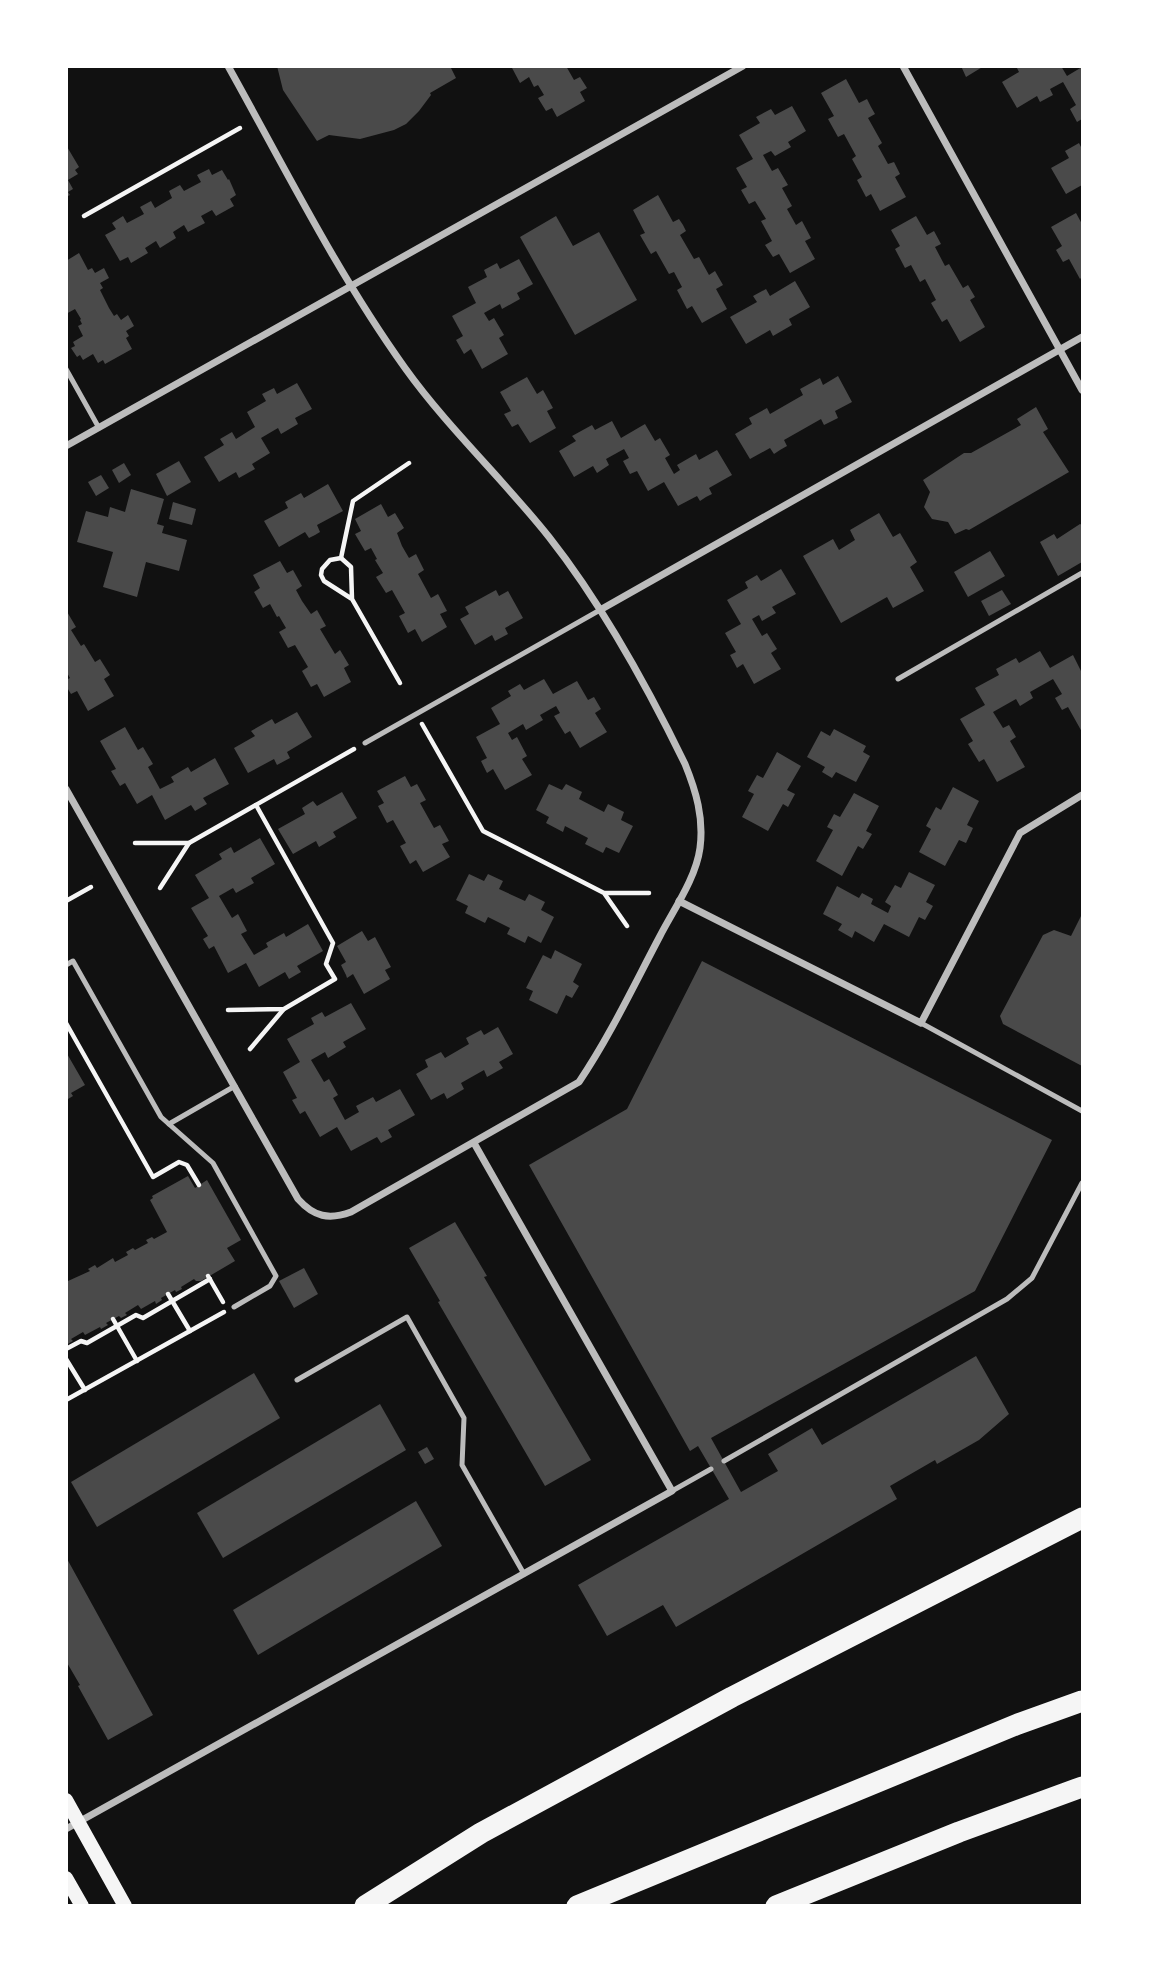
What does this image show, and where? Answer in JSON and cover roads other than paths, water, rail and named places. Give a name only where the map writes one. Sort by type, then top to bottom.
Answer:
[{"type":"highway","points":[[365,1906],[481,1833],[709,1710],[1083,1518]]},
{"type":"highway","points":[[577,1906],[1006,1729],[1083,1701]]},
{"type":"highway","points":[[776,1906],[959,1832],[1083,1787]]},
{"type":"main road","points":[[66,1800],[72,1826],[125,1906]]},
{"type":"main road","points":[[66,1878],[82,1906]]},
{"type":"street","points":[[66,789],[298,1199],[307,1209],[320,1216],[337,1217],[352,1212],[579,1082],[596,1057],[679,901],[700,849],[701,818],[695,788],[677,747],[600,610],[549,537],[465,443],[407,371],[351,286],[228,66]]},
{"type":"street","points":[[66,446],[743,66]]},
{"type":"street","points":[[903,66],[1083,390]]},
{"type":"street","points":[[600,610],[1083,337]]},
{"type":"street","points":[[679,901],[920,1023],[1020,833],[1083,795]]},
{"type":"street","points":[[72,1826],[672,1491],[474,1143]]},
{"type":"lane","points":[[66,369],[99,428]]},
{"type":"lane","points":[[898,679],[1083,573]]},
{"type":"lane","points":[[365,743],[600,610]]},
{"type":"lane","points":[[66,965],[73,961],[161,1117],[214,1163],[276,1276],[270,1286],[234,1307]]},
{"type":"lane","points":[[920,1023],[1083,1111]]},
{"type":"lane","points":[[169,1124],[235,1087]]},
{"type":"lane","points":[[724,1461],[1007,1299],[1032,1278],[1083,1183]]},
{"type":"lane","points":[[297,1380],[407,1317],[464,1418],[462,1465],[524,1574]]},
{"type":"lane","points":[[672,1491],[711,1469]]}]
